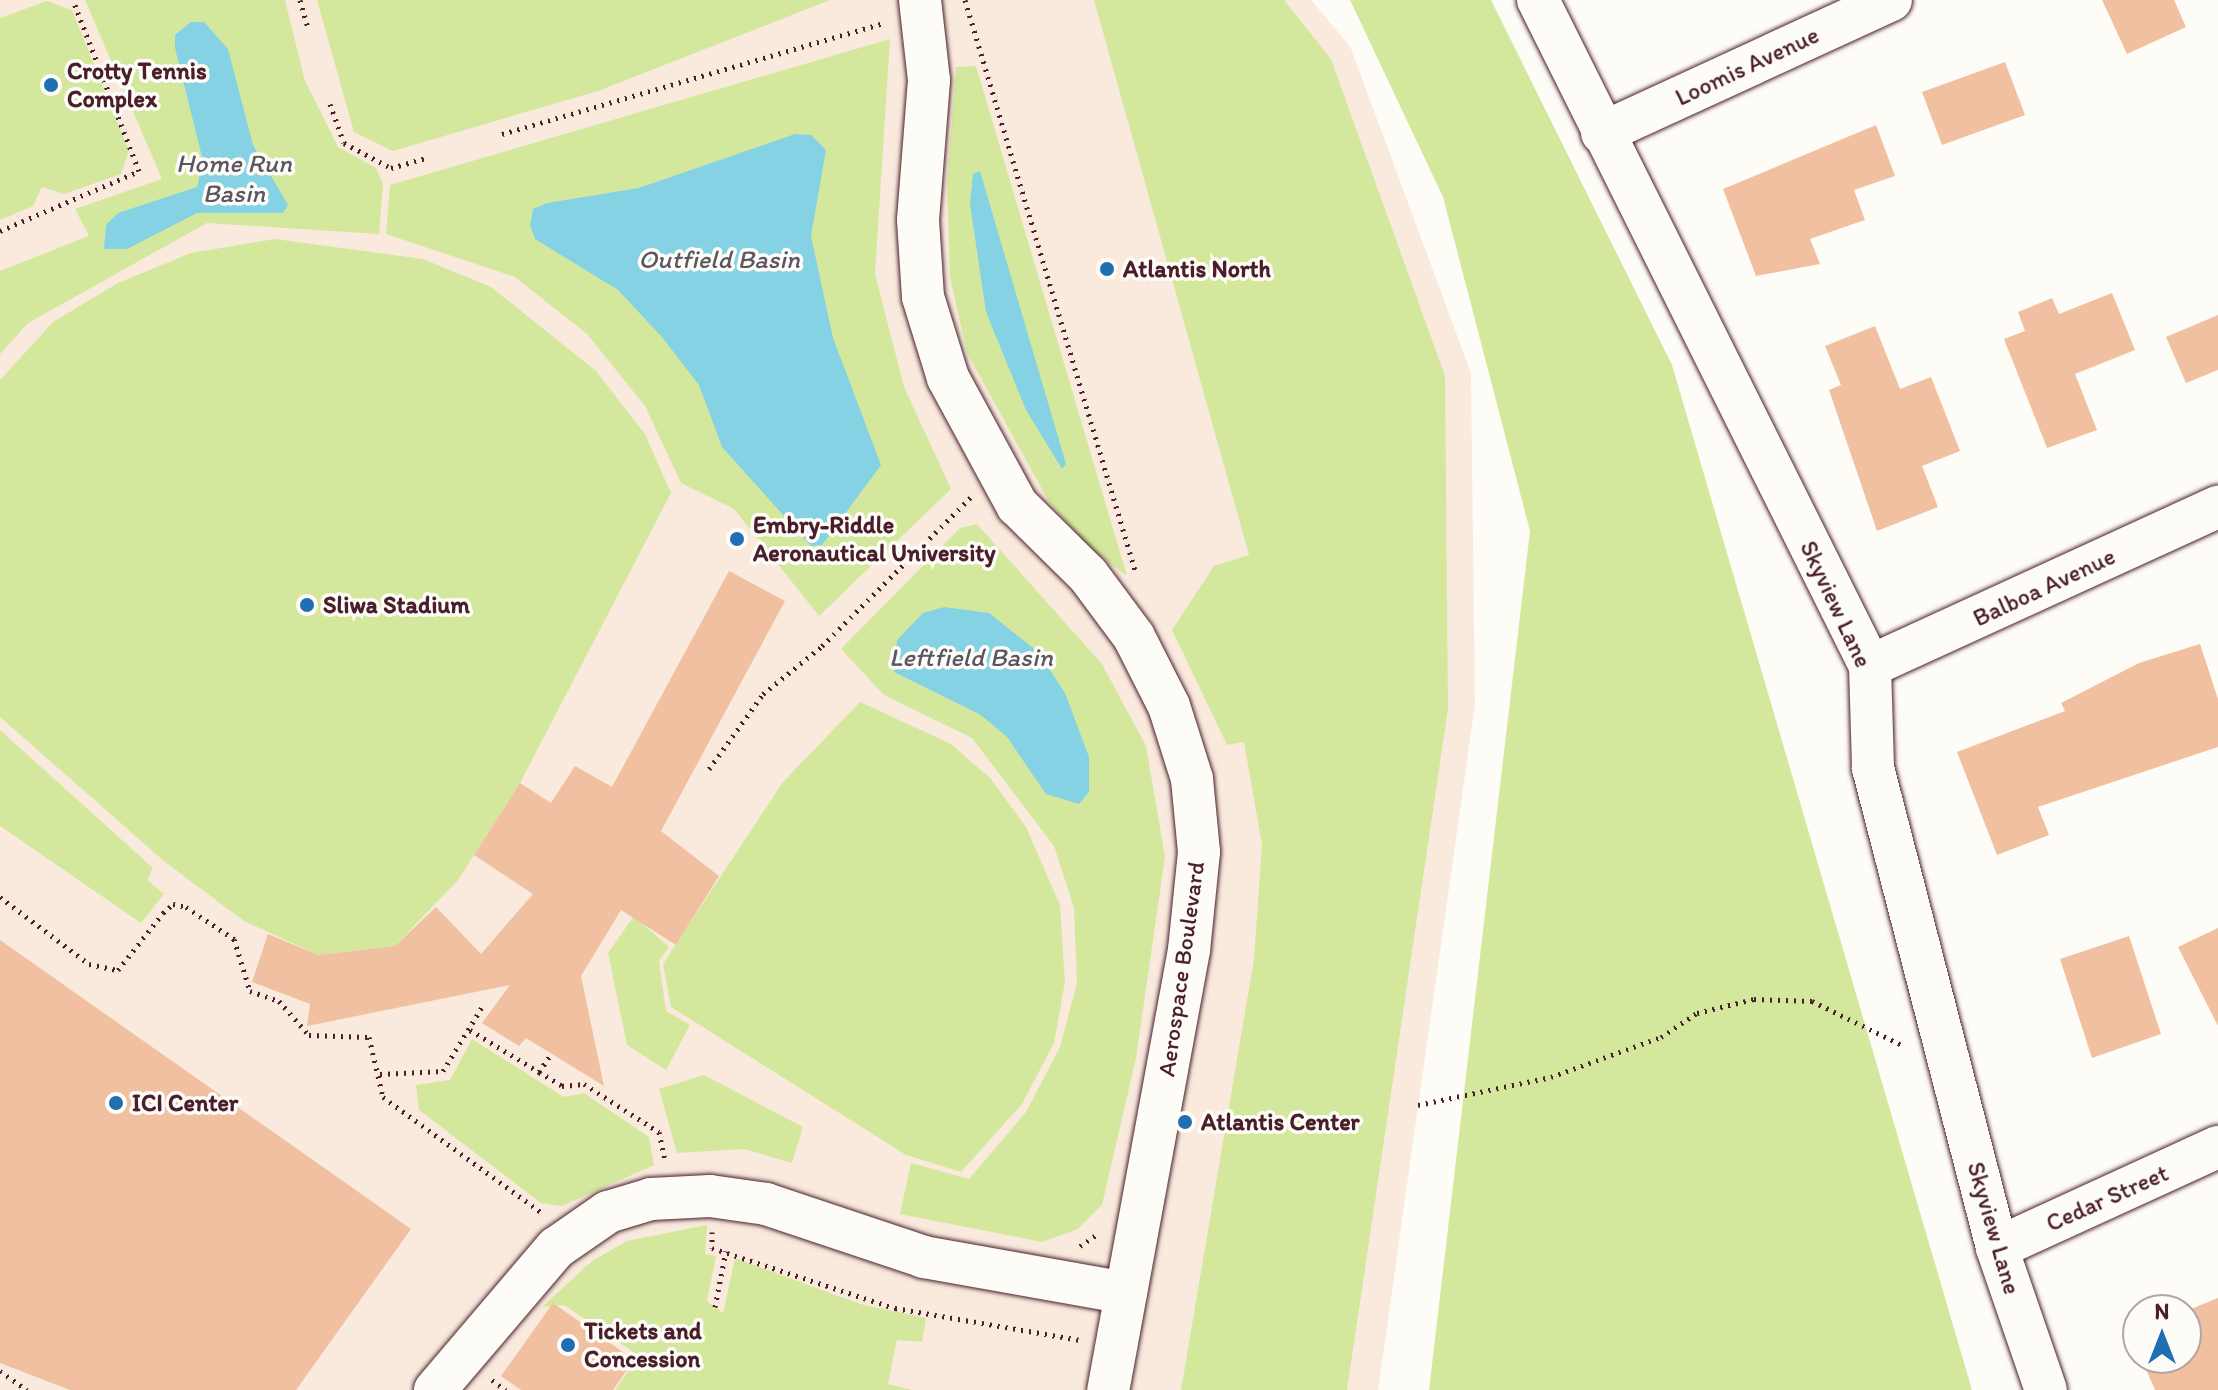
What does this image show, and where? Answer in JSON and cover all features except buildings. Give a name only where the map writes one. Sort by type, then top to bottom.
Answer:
[{"type":"street","name":"Skyview Lane","points":[[1538,0],[1870,666],[1873,768],[1997,1248],[2046,1390]]},
{"type":"street","name":"Loomis Avenue","points":[[1602,133],[1891,0]]},
{"type":"street","name":"Aerospace Boulevard","points":[[922,8],[929,80],[919,236],[923,297],[948,378],[1017,505],[1088,575],[1134,637],[1169,706],[1192,779],[1199,852],[1189,950],[1108,1390]]},
{"type":"street","name":"Balboa Avenue","points":[[1870,666],[2218,507]]},
{"type":"street","name":"Cedar Street","points":[[1997,1248],[2218,1147]]},
{"type":"street","points":[[435,1390],[556,1248],[608,1212],[651,1199],[710,1196],[766,1204],[924,1257],[1126,1293]]},
{"type":"street","points":[[459,1390],[510,1302]]},
{"type":"path","points":[[0,231],[139,171],[73,0]]},
{"type":"path","points":[[300,0],[308,28]]},
{"type":"path","points":[[965,0],[1142,586]]},
{"type":"path","points":[[502,134],[922,8],[968,11]]},
{"type":"path","points":[[330,104],[344,143],[391,168],[425,158]]},
{"type":"path","points":[[709,769],[763,694],[978,491]]},
{"type":"path","points":[[0,897],[89,964],[118,970],[163,913],[173,904],[186,907],[234,939],[250,991],[279,1001],[309,1035],[369,1037],[383,1097],[545,1215],[559,1217]]},
{"type":"path","points":[[1418,1105],[1551,1077],[1661,1037],[1697,1013],[1754,999],[1812,1001],[1951,1071]]},
{"type":"path","points":[[380,1074],[443,1071],[482,1007]]},
{"type":"path","points":[[470,1030],[562,1086],[584,1084],[659,1132],[668,1173]]},
{"type":"path","points":[[539,1072],[551,1054]]},
{"type":"path","points":[[712,1221],[712,1248],[895,1308],[1082,1341]]},
{"type":"path","points":[[1066,1250],[1105,1226]]},
{"type":"path","points":[[715,1307],[726,1251]]},
{"type":"path","points":[[499,1367],[490,1379],[506,1390]]},
{"type":"path","points":[[0,1371],[27,1390]]},
{"type":"shaded area","name":"Embry-Riddle Aeronautical University","points":[[0,0],[1311,0],[1350,46],[1471,373],[1475,704],[1378,1390],[0,1390]]},
{"type":"green space","points":[[85,0],[285,0],[305,81],[338,147],[376,168],[383,184],[379,234],[207,223],[28,323],[0,354],[0,271],[89,236],[75,209],[162,179]]},
{"type":"green space","points":[[317,0],[830,0],[598,91],[393,151],[354,132]]},
{"type":"green space","points":[[1094,0],[1284,0],[1331,59],[1445,376],[1448,709],[1347,1390],[1181,1390],[1254,959],[1262,845],[1244,742],[1227,745],[1172,630],[1214,566],[1249,555]]},
{"type":"green space","points":[[1350,0],[1491,0],[1672,365],[1972,1390],[1429,1390],[1530,531],[1443,197]]},
{"type":"green space","name":"Crotty Tennis Complex","points":[[47,1],[72,10],[129,151],[121,174],[64,194],[42,187],[33,206],[0,220],[0,18]]},
{"type":"green space","points":[[890,39],[875,274],[904,387],[951,489],[819,616],[734,509],[681,483],[645,406],[587,334],[515,277],[386,234],[390,185]]},
{"type":"green space","points":[[976,66],[1127,576],[1087,546],[1048,500],[967,353],[950,277],[947,183],[956,67]]},
{"type":"green space","name":"Sliwa Stadium","points":[[275,239],[423,259],[491,287],[596,371],[645,434],[671,493],[520,783],[458,880],[395,946],[318,955],[244,921],[165,862],[0,717],[0,380],[53,322],[118,283],[191,253]]},
{"type":"green space","points":[[977,524],[1102,664],[1146,746],[1165,857],[1136,1058],[1102,1205],[1078,1229],[1042,1242],[900,1214],[911,1163],[969,1179],[1026,1112],[1060,1047],[1077,983],[1074,908],[1054,846],[972,738],[884,695],[841,649],[960,528]]},
{"type":"green space","points":[[860,702],[951,744],[990,778],[1026,827],[1060,905],[1065,982],[1054,1043],[1022,1104],[961,1172],[906,1155],[671,1007],[663,964],[783,782]]},
{"type":"green space","points":[[0,730],[153,868],[147,880],[164,894],[141,923],[0,826]]},
{"type":"green space","points":[[634,916],[669,947],[659,961],[666,1011],[690,1025],[666,1070],[627,1045],[608,953]]},
{"type":"green space","points":[[472,1039],[564,1097],[584,1093],[649,1137],[654,1165],[562,1206],[541,1203],[419,1110],[416,1085],[450,1080]]},
{"type":"green space","points":[[704,1075],[803,1127],[792,1163],[744,1149],[677,1153],[659,1089]]},
{"type":"green space","points":[[707,1225],[705,1254],[716,1256],[707,1301],[723,1313],[735,1258],[860,1304],[926,1318],[922,1342],[897,1340],[888,1384],[912,1390],[615,1390],[639,1356],[564,1305],[542,1307],[592,1261],[627,1241]]},
{"type":"water","name":"Home Run Basin","points":[[191,22],[204,22],[228,49],[253,145],[288,205],[283,213],[197,213],[127,249],[104,249],[106,225],[118,213],[197,187],[203,161],[175,48],[175,35]]},
{"type":"water","name":"Outfield Basin","points":[[795,134],[811,135],[826,150],[811,236],[833,338],[881,465],[822,545],[811,546],[722,447],[699,385],[661,336],[618,290],[535,239],[530,225],[533,209],[547,203],[639,188]]},
{"type":"water","points":[[980,171],[1066,464],[1062,469],[1026,410],[986,312],[970,204],[973,174]]},
{"type":"water","name":"Leftfield Basin","points":[[944,607],[989,613],[1038,652],[1065,693],[1089,757],[1089,792],[1079,804],[1046,794],[1007,737],[981,715],[894,672],[897,640],[923,613]]},
{"type":"place","name":"Crotty Tennis Complex","points":[[51,85]]},
{"type":"place","name":"Atlantis North","points":[[1107,269]]},
{"type":"place","name":"Embry-Riddle Aeronautical University","points":[[737,539]]},
{"type":"place","name":"Sliwa Stadium","points":[[307,605]]},
{"type":"place","name":"ICI Center","points":[[116,1103]]},
{"type":"place","name":"Atlantis Center","points":[[1185,1122]]},
{"type":"place","name":"Tickets and Concession","points":[[568,1345]]}]
